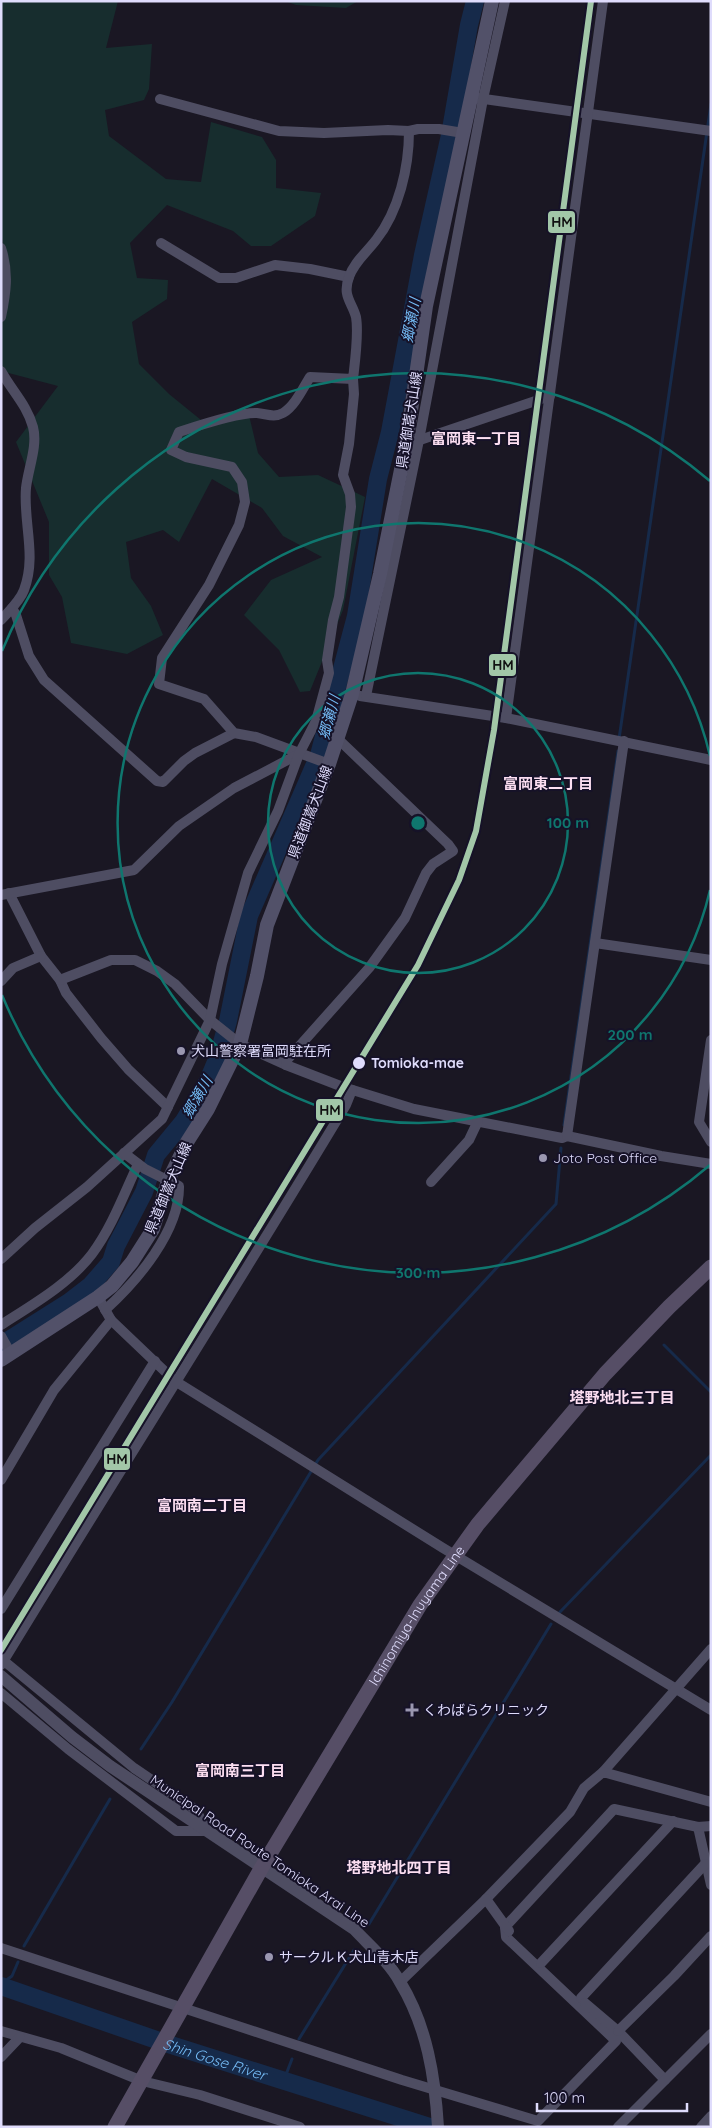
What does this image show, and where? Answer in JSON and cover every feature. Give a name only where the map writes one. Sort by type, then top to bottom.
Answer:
[{"type":"main road","name":"県道御嵩犬山線","points":[[6,1357],[98,1298],[112,1286],[132,1262],[153,1229],[168,1181],[187,1142],[208,1109],[240,1044],[257,976],[266,925],[326,763],[359,695],[380,574],[412,442],[426,306],[460,133],[477,98],[492,1]]},
{"type":"main road","name":"Ichinomiya-Inuyama Line","points":[[182,2008],[262,1867],[420,1605],[455,1554],[605,1374],[669,1307],[711,1267]]},
{"type":"main road","points":[[115,2127],[182,2008]]},
{"type":"street","points":[[505,1],[477,98],[412,442],[550,396]]},
{"type":"street","points":[[506,718],[603,1]]},
{"type":"street","points":[[477,98],[706,131]]},
{"type":"street","points":[[160,99],[279,131],[324,134],[439,129],[460,133]]},
{"type":"street","points":[[1,1259],[35,1228],[87,1187],[162,1119],[210,1020],[222,964],[248,873],[278,811],[299,754],[316,721],[329,673],[327,660],[333,620],[339,597],[351,507],[350,494],[343,475],[349,444],[354,394],[356,317],[347,298],[349,277],[363,254],[377,240],[391,216],[409,151],[408,131]]},
{"type":"street","points":[[161,243],[219,278],[236,278],[275,265],[310,269],[349,277]]},
{"type":"street","points":[[1,248],[7,282],[1,317]]},
{"type":"street","points":[[1,371],[22,401],[33,428],[34,438],[26,489],[30,556],[27,580],[24,592],[1,620]]},
{"type":"street","points":[[234,733],[204,699],[159,684],[162,658],[209,585],[239,525],[245,502],[242,482],[232,467],[186,457],[171,450],[179,432],[204,424],[256,413],[276,416],[285,412],[293,404],[310,377],[353,379]]},
{"type":"street","points":[[12,608],[29,656],[44,680],[157,781],[163,782],[174,770],[195,753],[234,733],[256,737],[326,763]]},
{"type":"street","points":[[359,695],[506,718],[711,760]]},
{"type":"street","points":[[286,1065],[287,1060],[369,968],[400,925],[426,873],[433,864],[453,851],[448,844],[337,738]]},
{"type":"street","points":[[566,1136],[595,943],[619,740]]},
{"type":"street","points":[[168,1107],[128,1068],[101,1038],[66,993],[60,980],[41,956],[5,894],[134,870],[179,826],[234,788],[299,754]]},
{"type":"street","points":[[595,943],[711,960]]},
{"type":"street","points":[[1,981],[13,968],[41,956]]},
{"type":"street","points":[[60,980],[111,960],[135,960],[175,984],[210,1020],[240,1044],[286,1065],[352,1090],[414,1109],[562,1138],[566,1136],[661,1156],[711,1164]]},
{"type":"street","points":[[711,1040],[699,1122],[711,1142]]},
{"type":"street","points":[[1,1693],[68,1750],[176,1831],[207,1831],[196,1810],[134,1768],[2,1663],[175,1381],[262,1244],[346,1105],[352,1090]]},
{"type":"street","points":[[431,1182],[470,1140],[478,1121]]},
{"type":"street","points":[[105,1310],[127,1290],[160,1244],[172,1221],[179,1196],[179,1186],[142,1167],[124,1153]]},
{"type":"street","points":[[1,1325],[63,1282],[91,1255],[106,1233],[142,1167]]},
{"type":"street","points":[[98,1298],[111,1320],[175,1381],[675,1690],[711,1710]]},
{"type":"street","points":[[1,1480],[54,1390],[111,1320]]},
{"type":"street","points":[[1,1336],[6,1357]]},
{"type":"street","points":[[1,1609],[155,1361]]},
{"type":"street","points":[[400,1982],[486,1899],[570,1812],[584,1788],[603,1772],[711,1649]]},
{"type":"street","name":"Municipal Road Route Tomioka Arai Line","points":[[1,1676],[72,1737],[110,1766],[354,1930],[382,1957],[400,1982],[428,2048],[436,2089],[438,2127]]},
{"type":"street","points":[[603,1772],[711,1802]]},
{"type":"street","points":[[1,1948],[402,2080],[538,2121],[616,2041],[506,1937],[505,1927],[614,1809],[698,1827],[711,1826]]},
{"type":"street","points":[[541,1963],[673,1821]]},
{"type":"street","points":[[698,1827],[711,1885]]},
{"type":"street","points":[[580,1998],[705,1864]]},
{"type":"street","points":[[486,1899],[505,1927],[541,1963],[618,2031],[665,2080]]},
{"type":"street","points":[[618,2031],[674,1976],[711,1936]]},
{"type":"street","points":[[1,2031],[61,2048],[300,2127]]},
{"type":"street","points":[[618,2127],[711,2034]]},
{"type":"street","points":[[1,2057],[20,2037]]},
{"type":"street","points":[[701,2127],[711,2116]]},
{"type":"green space","points":[[118,1],[106,48],[152,44],[149,89],[144,100],[105,110],[109,136],[166,179],[201,182],[211,122],[262,137],[276,160],[276,188],[321,193],[315,216],[271,246],[251,246],[233,231],[167,205],[130,243],[137,278],[168,280],[167,299],[132,322],[139,364],[169,394],[201,420],[248,411],[258,453],[279,477],[318,475],[365,497],[343,610],[310,691],[300,692],[279,650],[244,615],[271,580],[322,557],[283,536],[262,508],[212,479],[179,542],[163,530],[126,542],[131,578],[151,606],[163,635],[127,654],[71,643],[62,597],[49,575],[49,522],[16,442],[58,386],[1,371],[1,255],[4,250],[1,232],[1,2]]},
{"type":"green space","points":[[285,1],[358,1],[346,8],[296,5]]},
{"type":"waterway","name":"郷瀬川","points":[[1,1345],[69,1302],[91,1285],[111,1262],[116,1246],[144,1192],[156,1155],[184,1121],[208,1081],[218,1057],[228,1021],[249,916],[319,755],[356,616],[378,479],[390,432],[423,255],[450,135],[475,1]]},
{"type":"waterway","points":[[619,739],[711,104]]},
{"type":"waterway","points":[[564,1125],[618,751]]},
{"type":"waterway","points":[[141,1749],[172,1702],[318,1460],[556,1204],[561,1148]]},
{"type":"waterway","points":[[664,1345],[711,1392]]},
{"type":"waterway","points":[[560,1612],[711,1455]]},
{"type":"waterway","points":[[369,1924],[551,1624]]},
{"type":"waterway","points":[[24,1946],[110,1799]]},
{"type":"waterway","points":[[299,2039],[354,1950]]},
{"type":"waterway","points":[[1,1984],[12,1976],[18,1962]]},
{"type":"waterway","name":"Shin Gose River","points":[[1,1986],[168,2044],[430,2127]]},
{"type":"waterway","points":[[281,2079],[287,2072],[292,2059]]},
{"type":"transit line","name":"HM","points":[[1,1650],[418,965],[459,880],[476,831],[494,730],[591,1]]},
{"type":"place","name":"犬山警察署富岡駐在所","points":[[181,1051]]},
{"type":"place","name":"Tomioka-mae","points":[[359,1063]]},
{"type":"place","name":"Joto Post Office","points":[[543,1158]]},
{"type":"place","name":"くわばらクリニック","points":[[412,1710]]},
{"type":"place","name":"サークルＫ犬山青木店","points":[[269,1957]]},
{"type":"district","name":"富岡東一丁目","points":[[476,438]]},
{"type":"district","name":"富岡東二丁目","points":[[548,783]]},
{"type":"district","name":"塔野地北三丁目","points":[[622,1397]]},
{"type":"district","name":"富岡南二丁目","points":[[202,1505]]},
{"type":"district","name":"富岡南三丁目","points":[[240,1770]]},
{"type":"district","name":"塔野地北四丁目","points":[[399,1867]]}]
